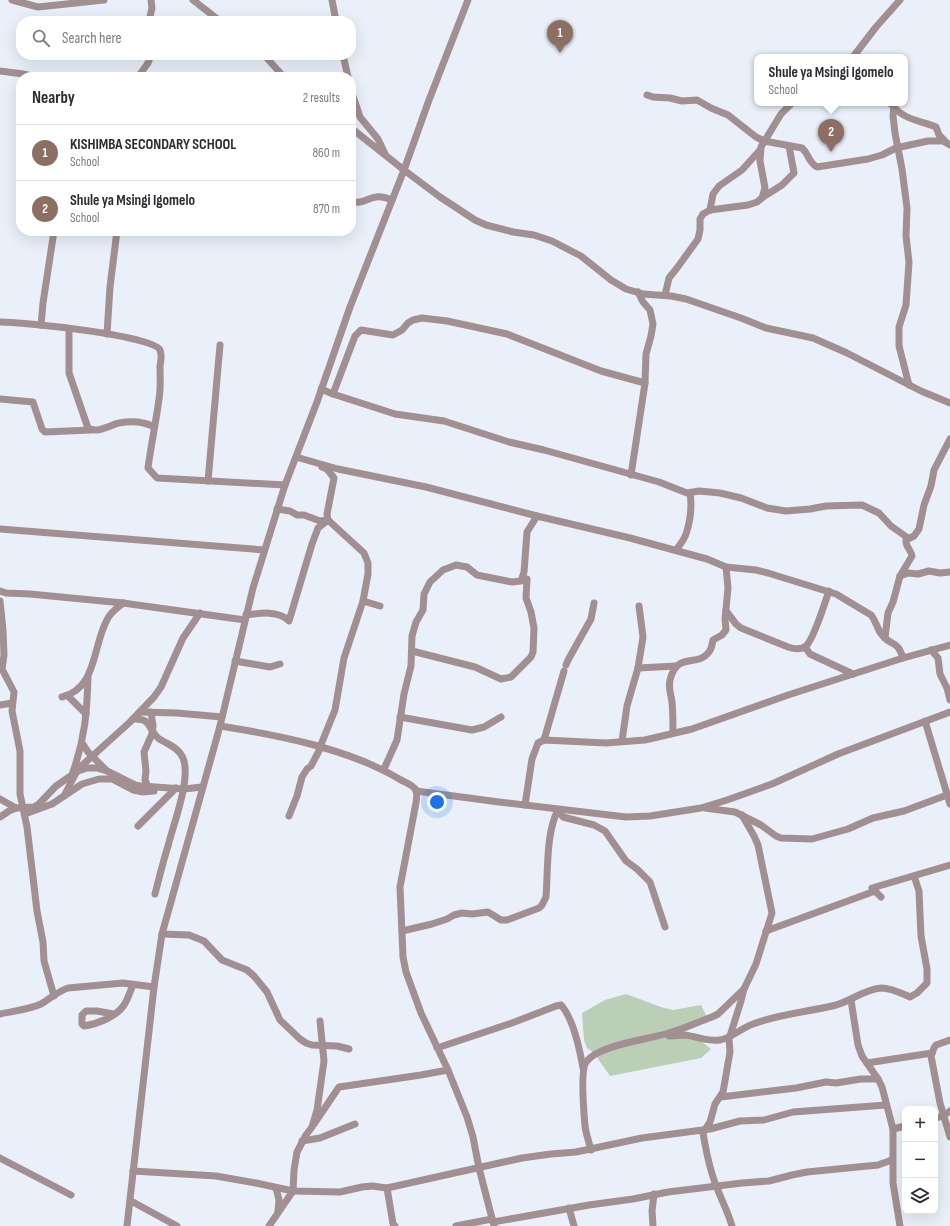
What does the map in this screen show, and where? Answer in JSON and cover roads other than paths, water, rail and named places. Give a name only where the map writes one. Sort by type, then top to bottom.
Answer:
[{"type":"street","points":[[12,0],[38,7],[104,0]]},
{"type":"street","points":[[150,16],[152,8],[151,0]]},
{"type":"street","points":[[193,0],[214,16]]},
{"type":"street","points":[[332,0],[335,16]]},
{"type":"street","points":[[127,1226],[154,987],[162,934],[220,726],[246,617],[264,550],[285,485],[350,307],[404,170],[429,100],[468,0]]},
{"type":"street","points":[[860,54],[876,26],[900,0]]},
{"type":"street","points":[[142,72],[149,60]]},
{"type":"street","points":[[269,60],[279,72]]},
{"type":"street","points":[[345,60],[347,72]]},
{"type":"street","points":[[0,71],[16,73]]},
{"type":"street","points":[[647,95],[682,100],[697,100],[728,115],[751,134],[764,141],[802,148],[812,164],[817,167],[868,159],[882,155],[897,147],[934,140],[948,143]]},
{"type":"street","points":[[356,104],[360,116],[378,139],[385,154]]},
{"type":"street","points":[[710,210],[713,194],[719,186],[742,170],[760,150],[781,114],[789,106]]},
{"type":"street","points":[[893,106],[897,147],[902,169],[907,208],[906,236],[909,262],[906,305],[899,327],[899,346],[909,385]]},
{"type":"street","points":[[894,106],[901,114],[911,119],[925,122],[936,127],[939,134],[948,143]]},
{"type":"street","points":[[356,132],[440,197],[475,220],[497,229],[534,235],[552,242],[582,256],[618,285],[643,294],[666,295],[694,301],[766,328],[813,338],[848,353],[909,385],[950,403]]},
{"type":"street","points":[[666,295],[669,278],[678,268],[700,235],[701,216],[710,210],[748,205],[757,202],[780,187],[794,173],[789,146]]},
{"type":"street","points":[[760,150],[760,161],[765,182],[763,197]]},
{"type":"street","points":[[356,202],[361,202],[377,197],[385,197],[392,200]]},
{"type":"street","points":[[41,325],[53,236]]},
{"type":"street","points":[[107,334],[110,287],[116,236]]},
{"type":"street","points":[[631,475],[645,383],[646,354],[651,336],[653,320],[650,309],[643,302],[638,292]]},
{"type":"street","points":[[333,394],[354,336],[357,333],[361,330],[393,335],[402,330],[413,320],[422,318],[446,321],[507,334],[601,371],[645,383]]},
{"type":"street","points":[[0,322],[17,322],[107,334],[154,345],[160,351],[159,398],[148,468],[157,478],[285,485]]},
{"type":"street","points":[[69,329],[69,363],[71,380],[86,425],[91,430]]},
{"type":"street","points":[[208,481],[220,345]]},
{"type":"street","points":[[321,389],[395,414],[444,421],[509,442],[544,450],[659,482],[690,493],[699,491],[720,493],[741,498],[767,508],[786,510],[810,510],[826,506],[862,505],[879,513],[890,526],[908,538]]},
{"type":"street","points":[[0,399],[33,402],[42,430],[45,432],[91,430],[130,422],[146,423],[154,427]]},
{"type":"street","points":[[908,538],[914,536],[919,529],[934,470],[950,439]]},
{"type":"street","points":[[296,457],[338,469],[426,487],[537,516],[630,538],[707,559],[726,567],[756,570],[828,591],[842,596],[870,615],[885,638],[895,643],[899,648],[903,658]]},
{"type":"street","points":[[289,816],[297,796],[302,777],[307,769],[312,766],[335,710],[344,658],[363,601],[368,574],[368,563],[364,552],[328,520],[327,512],[334,478],[327,469],[313,462]]},
{"type":"street","points":[[676,550],[686,534],[691,508],[690,493]]},
{"type":"street","points":[[277,509],[290,511],[297,516],[304,515],[320,521],[328,520]]},
{"type":"street","points":[[384,770],[397,740],[404,694],[411,666],[414,628],[423,610],[424,594],[430,582],[443,570],[456,565],[464,566],[473,573],[481,576],[512,582],[520,581],[524,572],[526,532],[537,516]]},
{"type":"street","points":[[0,591],[6,593],[123,603],[200,613],[246,617],[267,613],[286,618],[289,621],[292,606],[318,528],[328,520]]},
{"type":"street","points":[[0,529],[264,550]]},
{"type":"street","points":[[885,638],[888,613],[893,602],[900,576],[911,559],[911,552],[906,543],[908,538]]},
{"type":"street","points":[[673,733],[672,700],[669,688],[670,678],[676,666],[683,661],[698,659],[708,653],[712,647],[713,640],[722,635],[726,630],[725,621],[728,588],[726,567]]},
{"type":"street","points":[[900,576],[908,573],[918,574],[929,571],[940,573],[950,572]]},
{"type":"street","points":[[412,651],[475,667],[501,679],[511,676],[531,656],[533,652],[534,628],[531,612],[526,598],[527,578]]},
{"type":"street","points":[[726,611],[732,620],[741,628],[794,648],[801,648],[805,647],[810,640],[820,617],[828,591]]},
{"type":"street","points":[[0,601],[3,630],[1,644],[4,655],[2,669],[14,692],[12,711],[20,751],[19,790],[24,811],[37,911],[43,942],[44,961],[54,996]]},
{"type":"street","points":[[363,601],[380,606]]},
{"type":"street","points":[[86,714],[65,697],[76,692],[88,676],[101,633],[108,618],[112,612],[123,603]]},
{"type":"street","points":[[544,740],[565,668],[590,619],[594,603]]},
{"type":"street","points":[[622,742],[627,706],[638,668],[643,637],[639,606]]},
{"type":"street","points":[[73,774],[133,719],[161,687],[184,638],[200,613]]},
{"type":"street","points":[[525,805],[532,759],[538,743],[544,740],[606,743],[622,742],[645,740],[692,729],[853,674],[950,644]]},
{"type":"street","points":[[805,647],[810,654],[853,674]]},
{"type":"street","points":[[930,650],[938,658],[940,674],[947,688],[950,700]]},
{"type":"street","points":[[235,661],[270,667],[280,664]]},
{"type":"street","points":[[638,668],[676,666]]},
{"type":"street","points":[[64,796],[73,774],[82,743],[86,714],[88,676]]},
{"type":"street","points":[[0,706],[12,703]]},
{"type":"street","points":[[140,712],[222,717]]},
{"type":"street","points":[[148,787],[145,780],[146,771],[144,752],[152,731],[152,712]]},
{"type":"street","points":[[416,791],[558,810],[632,818],[650,816],[701,808],[728,800],[772,784],[838,754],[950,712]]},
{"type":"street","points":[[400,717],[472,730],[484,727],[501,717]]},
{"type":"street","points":[[133,719],[146,721],[157,737],[174,747],[181,754],[185,767],[184,789],[155,894]]},
{"type":"street","points":[[925,721],[949,796],[950,804]]},
{"type":"street","points":[[220,726],[257,732],[320,747],[351,757],[384,770],[411,786],[416,791],[417,796],[400,887],[406,972],[421,1013],[448,1070],[469,1123],[493,1222]]},
{"type":"street","points":[[82,743],[91,756],[107,771]]},
{"type":"street","points":[[24,811],[39,804],[56,786],[73,774],[91,767],[107,771],[135,785],[184,789],[202,787]]},
{"type":"street","points":[[0,799],[24,811],[46,807],[82,784],[106,778],[116,781],[133,790],[143,792],[173,788]]},
{"type":"street","points":[[138,826],[173,788]]},
{"type":"street","points":[[701,808],[728,810],[742,815],[761,825],[776,836],[787,839],[812,839],[848,829],[873,818],[904,811],[949,796]]},
{"type":"street","points":[[0,817],[9,810],[16,808]]},
{"type":"street","points":[[402,931],[432,924],[462,913],[490,913],[504,920],[539,908],[546,896],[551,835],[554,818],[558,810]]},
{"type":"street","points":[[558,810],[563,816],[594,825],[605,831],[626,861],[637,869],[650,882],[665,927]]},
{"type":"street","points":[[732,1226],[727,1209],[716,1186],[707,1155],[703,1133],[710,1122],[715,1104],[723,1092],[730,1052],[730,1036],[744,989],[756,964],[772,913],[758,844],[742,815]]},
{"type":"street","points":[[882,897],[872,888],[950,865]]},
{"type":"street","points":[[665,1034],[722,1040],[752,1024],[772,1018],[835,1005],[851,1000],[872,990],[883,988],[912,996],[917,993],[927,982],[927,970],[920,926],[919,891],[914,876]]},
{"type":"street","points":[[766,931],[875,892]]},
{"type":"street","points":[[162,934],[189,935],[204,941],[222,960],[247,970],[267,992],[284,1024],[306,1043],[322,1046],[337,1046],[349,1049]]},
{"type":"street","points":[[1,1016],[36,1006],[68,988],[123,983],[154,987]]},
{"type":"street","points":[[113,1014],[124,1006],[133,984]]},
{"type":"street","points":[[583,1068],[591,1057],[608,1049],[635,1040],[665,1034],[716,1016],[744,989]]},
{"type":"street","points":[[851,1000],[858,1045],[862,1056],[882,1087],[892,1129],[894,1194],[898,1224]]},
{"type":"street","points":[[437,1048],[561,1005],[570,1020],[580,1052],[583,1068],[582,1094],[585,1127],[590,1150]]},
{"type":"street","points":[[312,1127],[317,1110],[324,1061],[320,1021]]},
{"type":"street","points":[[950,1040],[936,1045],[932,1053],[932,1061],[943,1116],[950,1137]]},
{"type":"street","points":[[867,1063],[932,1053]]},
{"type":"street","points":[[269,1226],[293,1191],[297,1152],[302,1141],[339,1087],[448,1070]]},
{"type":"street","points":[[721,1097],[796,1088],[826,1082],[836,1083],[861,1079],[878,1079]]},
{"type":"street","points":[[133,1171],[216,1176],[293,1191],[340,1192],[372,1186],[387,1188],[522,1158],[590,1150],[642,1138],[705,1130],[740,1121],[764,1120],[793,1112],[886,1106]]},
{"type":"street","points":[[938,1117],[943,1116],[950,1111]]},
{"type":"street","points":[[302,1141],[320,1138],[355,1124]]},
{"type":"street","points":[[892,1129],[902,1127]]},
{"type":"street","points":[[0,1158],[71,1195]]},
{"type":"street","points":[[456,1226],[493,1222],[654,1194],[769,1181],[807,1172],[878,1165],[892,1160]]},
{"type":"street","points":[[276,1188],[278,1212]]},
{"type":"street","points":[[387,1188],[393,1224],[395,1226]]},
{"type":"street","points":[[653,1226],[652,1211],[654,1194]]},
{"type":"street","points":[[131,1201],[177,1226]]},
{"type":"street","points":[[570,1208],[574,1226]]},
{"type":"place","name":"KISHIMBA SECONDARY SCHOOL","points":[[560,53]]},
{"type":"place","name":"Shule ya Msingi Igomelo","points":[[831,152]]}]
